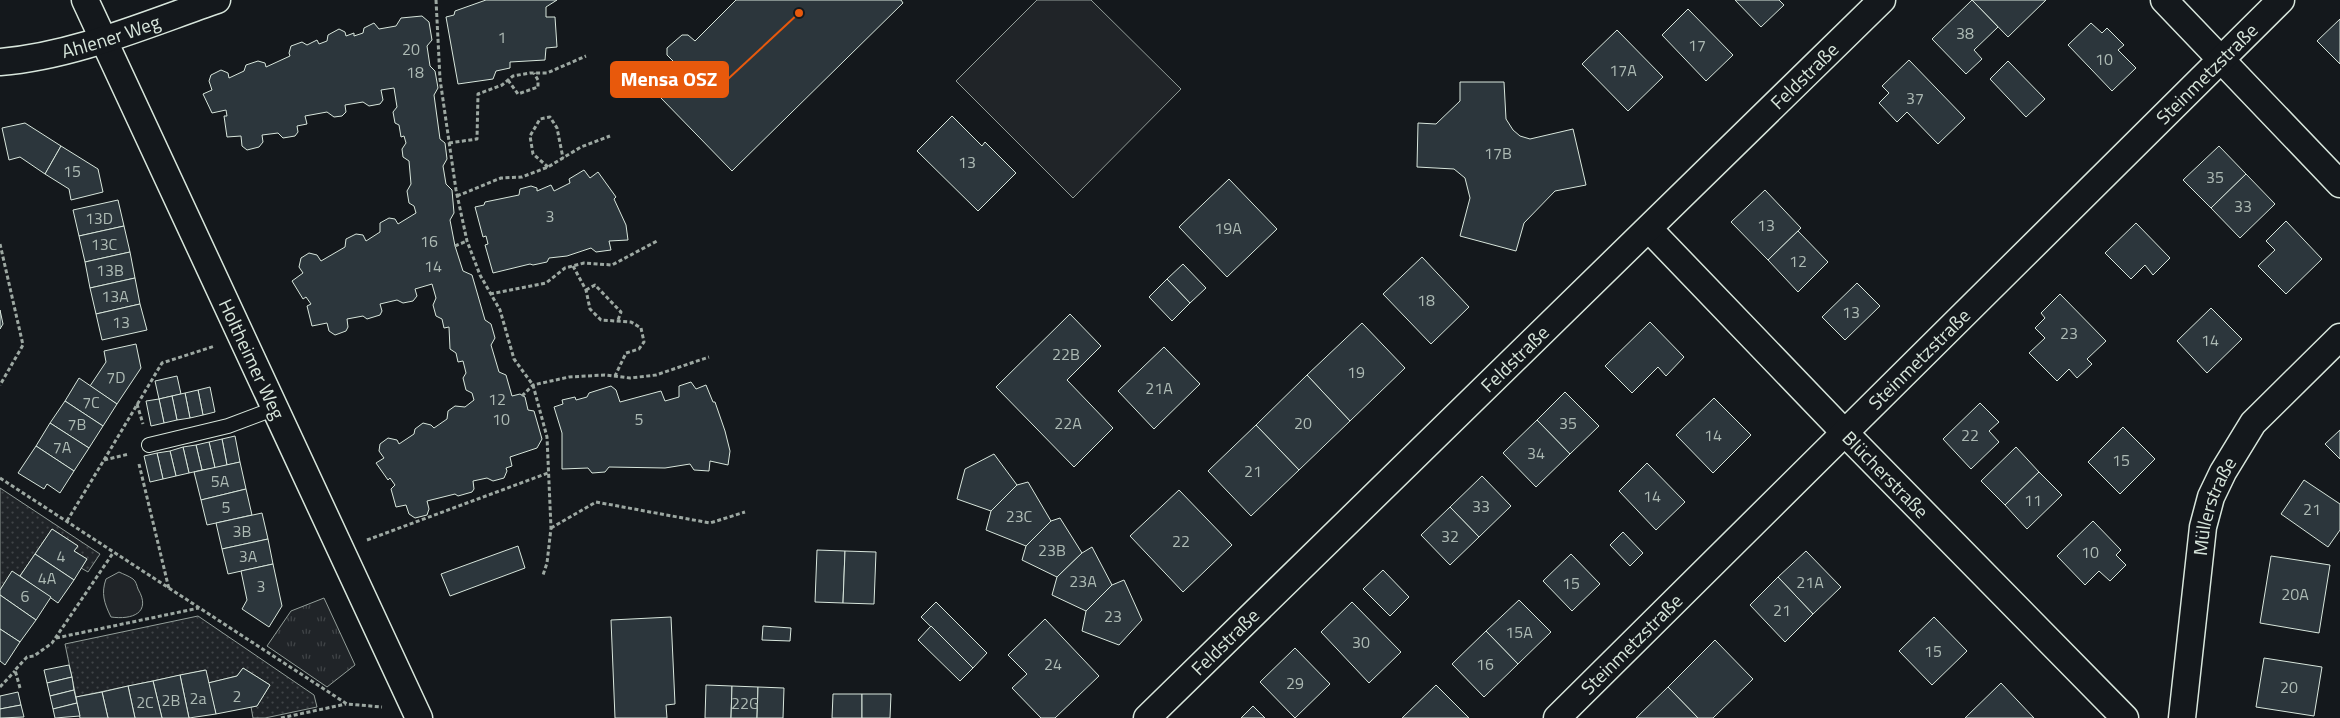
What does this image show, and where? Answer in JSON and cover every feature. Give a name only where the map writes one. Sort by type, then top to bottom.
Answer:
[{"type":"street","name":"Holtheimer Weg","points":[[85,0],[276,408],[410,715]]},
{"type":"street","name":"Ahlener Weg","points":[[0,62],[27,60],[104,39],[217,0]]},
{"type":"street","name":"Feldstraße","points":[[1147,718],[1882,0]]},
{"type":"street","points":[[2164,0],[2340,184]]},
{"type":"street","name":"Steinmetzstraße","points":[[1557,718],[2281,0]]},
{"type":"street","name":"Blücherstraße","points":[[1649,229],[1844,432],[2125,718]]},
{"type":"street","name":"Müllerstraße","points":[[2182,718],[2203,527],[2211,497],[2236,448],[2253,423],[2340,336]]},
{"type":"lane","points":[[149,444],[228,426],[276,408]]},
{"type":"path","points":[[436,0],[438,79],[457,196],[467,241],[480,275],[500,310],[514,359],[533,385],[547,437],[551,528],[547,563],[543,575]]},
{"type":"path","points":[[449,143],[476,139],[478,94],[502,85],[513,76],[547,73],[586,56]]},
{"type":"path","points":[[508,80],[518,94],[526,92],[538,87],[538,80],[534,73]]},
{"type":"path","points":[[548,167],[533,154],[530,136],[540,120],[550,117],[557,128],[563,158]]},
{"type":"path","points":[[457,196],[501,178],[522,177],[548,167],[581,147],[610,136]]},
{"type":"path","points":[[455,246],[467,241]]},
{"type":"path","points":[[490,294],[546,283],[566,268],[584,263],[612,265],[657,241]]},
{"type":"path","points":[[0,244],[23,345],[0,385]]},
{"type":"path","points":[[573,266],[586,290],[590,310],[600,320],[631,322],[641,328],[644,342],[639,349],[626,353],[615,376]]},
{"type":"path","points":[[586,290],[595,285],[621,312],[618,320]]},
{"type":"path","points":[[67,521],[162,363],[243,338]]},
{"type":"path","points":[[522,396],[533,385],[570,377],[615,376],[630,378],[656,375],[709,357]]},
{"type":"path","points":[[104,460],[136,453],[149,444]]},
{"type":"path","points":[[136,453],[170,590]]},
{"type":"path","points":[[366,540],[548,473]]},
{"type":"path","points":[[0,478],[347,704]]},
{"type":"path","points":[[551,528],[596,502],[710,523],[745,512]]},
{"type":"path","points":[[0,687],[26,657],[34,656],[52,643],[113,553]]},
{"type":"path","points":[[55,638],[200,608]]},
{"type":"path","points":[[15,670],[20,688]]},
{"type":"path","points":[[281,718],[347,704],[410,715]]},
{"type":"green space","points":[[1037,0],[1091,0],[1181,89],[1073,198],[956,81]]},
{"type":"green space","points":[[0,488],[100,554],[88,572],[81,568],[87,559],[74,551],[78,546],[52,529],[20,576],[12,572],[0,590]]},
{"type":"green space","points":[[119,572],[134,580],[142,597],[143,604],[138,613],[119,618],[111,617],[104,598],[104,589],[106,579]]},
{"type":"green space","points":[[324,598],[355,665],[327,687],[267,646],[291,611]]},
{"type":"green space","points":[[198,616],[314,695],[317,707],[265,718],[253,718],[251,707],[257,706],[270,685],[243,668],[237,676],[208,683],[205,670],[76,697],[65,644]]},
{"type":"building","points":[[486,0],[557,0],[546,7],[546,17],[555,17],[557,47],[546,48],[545,60],[510,62],[510,68],[496,71],[493,79],[458,84],[446,17],[454,15],[455,11]]},
{"type":"building","points":[[736,0],[901,0],[903,3],[732,171],[660,97],[685,73],[667,55],[667,48],[682,35],[688,35],[695,41]]},
{"type":"building","points":[[1735,0],[1779,0],[1784,5],[1761,27]]},
{"type":"building","points":[[1972,0],[2046,0],[2008,37]]},
{"type":"building","points":[[1972,0],[1998,27],[1974,50],[1982,59],[1966,74],[1932,39]]},
{"type":"building","points":[[1688,9],[1733,55],[1706,81],[1662,35]]},
{"type":"building","points":[[422,16],[429,22],[432,40],[427,46],[430,66],[435,71],[438,88],[434,95],[440,139],[445,143],[447,159],[443,166],[446,184],[452,190],[454,213],[450,220],[455,246],[463,271],[472,275],[485,320],[491,324],[495,338],[491,345],[499,372],[506,375],[512,396],[520,394],[525,397],[528,410],[534,411],[542,439],[537,448],[510,457],[512,466],[506,468],[507,471],[504,478],[493,481],[487,478],[473,481],[474,489],[472,492],[427,501],[429,509],[427,515],[415,518],[409,514],[406,505],[396,507],[391,489],[395,485],[390,478],[388,480],[376,463],[384,458],[379,451],[380,444],[388,438],[397,440],[399,444],[414,434],[415,429],[423,423],[434,428],[447,419],[448,411],[455,406],[465,407],[474,400],[472,393],[466,390],[463,378],[466,373],[463,361],[458,362],[456,353],[450,349],[449,327],[444,328],[442,319],[436,316],[433,305],[436,298],[432,284],[415,289],[417,296],[413,301],[403,303],[397,300],[380,304],[382,311],[380,315],[367,319],[363,316],[347,319],[348,327],[346,331],[335,335],[329,331],[327,323],[312,326],[307,306],[311,304],[306,297],[303,299],[292,281],[303,273],[299,267],[301,258],[309,253],[317,255],[321,261],[345,247],[346,239],[356,234],[363,235],[366,241],[380,232],[380,223],[389,218],[395,219],[398,224],[416,213],[414,206],[409,203],[407,191],[411,184],[409,161],[403,157],[402,149],[406,143],[404,136],[401,137],[399,125],[395,123],[393,112],[397,107],[394,88],[381,90],[383,100],[380,104],[369,106],[363,102],[345,105],[346,112],[342,116],[334,117],[327,112],[305,116],[307,124],[297,126],[298,132],[295,136],[283,138],[278,133],[262,135],[263,142],[259,147],[247,150],[242,146],[241,136],[227,137],[224,116],[227,116],[226,110],[212,113],[203,94],[212,90],[209,81],[211,75],[221,70],[228,73],[229,78],[244,71],[246,65],[258,61],[265,63],[266,67],[290,56],[291,46],[302,42],[307,45],[317,40],[319,44],[327,41],[328,35],[339,29],[345,32],[346,36],[354,33],[354,36],[363,33],[364,28],[374,23],[379,29],[396,26],[401,18]]},
{"type":"building","points":[[2340,19],[2340,64],[2317,41]]},
{"type":"building","points":[[2091,23],[2102,33],[2107,28],[2124,45],[2118,50],[2136,68],[2112,91],[2068,45]]},
{"type":"building","points":[[1617,30],[1663,77],[1628,111],[1582,64]]},
{"type":"building","points":[[1909,60],[1965,118],[1938,144],[1907,112],[1897,122],[1879,103],[1889,93],[1882,86]]},
{"type":"building","points":[[2008,61],[2045,99],[2026,117],[1990,79]]},
{"type":"building","points":[[1460,82],[1504,82],[1506,119],[1513,130],[1520,136],[1530,139],[1573,129],[1586,185],[1555,191],[1524,223],[1516,251],[1460,236],[1470,198],[1465,178],[1454,169],[1417,167],[1418,123],[1436,124],[1460,101]]},
{"type":"building","points":[[952,116],[982,146],[985,142],[1016,173],[978,211],[917,151]]},
{"type":"building","points":[[25,123],[61,146],[45,174],[20,157],[9,160],[2,128]]},
{"type":"building","points":[[61,146],[98,169],[103,192],[71,200],[69,189],[45,174]]},
{"type":"building","points":[[2219,146],[2246,174],[2211,208],[2183,180]]},
{"type":"building","points":[[584,170],[590,178],[598,172],[616,197],[614,199],[626,225],[628,240],[609,241],[611,250],[596,252],[591,248],[567,256],[549,258],[547,262],[493,273],[485,245],[488,244],[486,236],[483,237],[475,207],[484,205],[485,202],[519,195],[520,189],[531,186],[537,188],[537,191],[551,185],[554,191],[570,183],[569,179]]},
{"type":"building","points":[[2246,174],[2275,204],[2240,238],[2211,208]]},
{"type":"building","points":[[1229,179],[1277,229],[1227,277],[1179,227]]},
{"type":"building","points":[[1765,190],[1801,228],[1768,260],[1731,222]]},
{"type":"building","points":[[118,200],[124,226],[79,236],[73,210]]},
{"type":"building","points":[[2286,221],[2322,259],[2286,294],[2258,266],[2275,250],[2266,241]]},
{"type":"building","points":[[2136,223],[2170,258],[2153,275],[2145,265],[2131,279],[2105,253]]},
{"type":"building","points":[[124,226],[130,252],[85,262],[79,236]]},
{"type":"building","points":[[1798,231],[1828,262],[1798,292],[1768,260]]},
{"type":"building","points":[[130,252],[135,278],[90,288],[85,262]]},
{"type":"building","points":[[1422,257],[1469,307],[1431,344],[1383,294]]},
{"type":"building","points":[[1183,264],[1206,288],[1190,303],[1167,279]]},
{"type":"building","points":[[135,278],[140,304],[96,314],[90,288]]},
{"type":"building","points":[[1167,279],[1190,303],[1172,321],[1149,297]]},
{"type":"building","points":[[1857,283],[1880,306],[1845,340],[1822,317]]},
{"type":"building","points":[[2060,294],[2106,341],[2087,359],[2092,364],[2077,378],[2069,369],[2057,381],[2029,353],[2045,338],[2035,328],[2045,318],[2041,313]]},
{"type":"building","points":[[140,304],[147,330],[102,340],[96,314]]},
{"type":"building","points":[[2211,308],[2242,339],[2207,373],[2177,341]]},
{"type":"building","points":[[0,310],[3,324],[0,329]]},
{"type":"building","points":[[1070,314],[1101,346],[1067,380],[1113,428],[1074,467],[996,387]]},
{"type":"building","points":[[1650,322],[1684,357],[1666,376],[1658,367],[1632,393],[1605,366]]},
{"type":"building","points":[[1362,323],[1405,368],[1350,421],[1307,375]]},
{"type":"building","points":[[136,344],[141,368],[117,404],[90,386],[106,362],[104,351]]},
{"type":"building","points":[[1164,347],[1200,384],[1154,429],[1118,391]]},
{"type":"building","points":[[1307,375],[1350,421],[1299,470],[1256,425]]},
{"type":"building","points":[[177,376],[181,394],[159,399],[155,381]]},
{"type":"building","points":[[79,378],[117,404],[103,426],[65,401]]},
{"type":"building","points":[[691,382],[696,389],[706,385],[713,402],[715,402],[730,451],[728,465],[710,461],[709,471],[694,470],[690,464],[665,468],[609,467],[605,472],[592,473],[588,468],[562,469],[562,433],[554,407],[563,404],[562,400],[575,397],[576,400],[587,397],[589,393],[611,386],[616,390],[620,402],[661,391],[665,401],[679,397],[679,386]]},
{"type":"building","points":[[210,387],[215,412],[203,415],[198,390]]},
{"type":"building","points":[[198,390],[203,415],[190,418],[185,393]]},
{"type":"building","points":[[1565,392],[1599,426],[1570,454],[1537,420]]},
{"type":"building","points":[[185,393],[190,418],[177,420],[172,396]]},
{"type":"building","points":[[172,396],[177,420],[164,423],[159,399]]},
{"type":"building","points":[[1714,398],[1751,435],[1713,473],[1676,435]]},
{"type":"building","points":[[159,399],[164,423],[151,426],[146,401]]},
{"type":"building","points":[[65,401],[103,426],[89,448],[50,423]]},
{"type":"building","points":[[1980,403],[1999,422],[1989,431],[1999,442],[1971,469],[1943,439]]},
{"type":"building","points":[[1537,420],[1570,454],[1536,487],[1503,453]]},
{"type":"building","points":[[50,423],[89,448],[74,471],[36,446]]},
{"type":"building","points":[[1256,425],[1299,470],[1251,516],[1208,471]]},
{"type":"building","points":[[2123,427],[2155,459],[2120,494],[2088,462]]},
{"type":"building","points":[[2340,430],[2340,459],[2325,444]]},
{"type":"building","points":[[235,436],[240,462],[227,465],[222,439]]},
{"type":"building","points":[[222,439],[227,465],[215,468],[209,442]]},
{"type":"building","points":[[209,442],[215,468],[202,470],[196,445]]},
{"type":"building","points":[[196,445],[202,470],[189,473],[183,447]]},
{"type":"building","points":[[36,446],[74,471],[60,493],[47,484],[44,489],[18,473]]},
{"type":"building","points":[[183,447],[189,473],[176,476],[170,451]]},
{"type":"building","points":[[2016,447],[2039,472],[2005,505],[1981,481]]},
{"type":"building","points":[[170,451],[176,476],[163,479],[157,453]]},
{"type":"building","points":[[157,453],[163,479],[150,482],[144,456]]},
{"type":"building","points":[[994,454],[1017,485],[991,511],[957,499],[965,469]]},
{"type":"building","points":[[240,462],[246,489],[201,500],[194,472]]},
{"type":"building","points":[[1647,463],[1685,502],[1656,530],[1619,491]]},
{"type":"building","points":[[2039,472],[2062,495],[2027,529],[2005,505]]},
{"type":"building","points":[[1482,476],[1511,506],[1479,537],[1450,507]]},
{"type":"building","points":[[2304,480],[2340,504],[2340,530],[2328,547],[2281,514]]},
{"type":"building","points":[[1028,482],[1051,521],[1026,546],[986,530],[991,511],[1017,485]]},
{"type":"building","points":[[246,489],[252,515],[207,525],[201,500]]},
{"type":"building","points":[[1179,490],[1232,545],[1183,592],[1130,536]]},
{"type":"building","points":[[1450,507],[1479,537],[1450,565],[1421,535]]},
{"type":"building","points":[[262,513],[268,539],[222,549],[216,523]]},
{"type":"building","points":[[1060,518],[1082,553],[1057,577],[1022,560],[1026,546],[1051,521]]},
{"type":"building","points":[[2093,521],[2121,550],[2116,555],[2126,565],[2110,581],[2099,571],[2085,585],[2057,556]]},
{"type":"building","points":[[52,529],[78,546],[74,551],[87,559],[74,580],[35,554]]},
{"type":"building","points":[[1623,532],[1643,553],[1630,566],[1610,545]]},
{"type":"building","points":[[268,539],[273,564],[228,574],[222,549]]},
{"type":"building","points":[[518,546],[525,568],[450,596],[441,574]]},
{"type":"building","points":[[1092,547],[1112,585],[1086,611],[1052,595],[1057,577],[1082,553]]},
{"type":"building","points":[[817,550],[845,551],[843,603],[815,602]]},
{"type":"building","points":[[845,551],[876,552],[874,604],[843,603]]},
{"type":"building","points":[[1806,551],[1841,587],[1813,614],[1778,577]]},
{"type":"building","points":[[35,554],[74,580],[58,603],[20,576]]},
{"type":"building","points":[[1571,554],[1600,584],[1572,611],[1543,581]]},
{"type":"building","points":[[2271,556],[2330,565],[2319,633],[2260,623]]},
{"type":"building","points":[[273,564],[282,606],[269,627],[242,609],[247,600],[241,571]]},
{"type":"building","points":[[1383,570],[1409,597],[1390,616],[1363,589]]},
{"type":"building","points":[[12,571],[51,597],[36,620],[0,595],[0,590]]},
{"type":"building","points":[[1778,577],[1813,614],[1785,642],[1750,605]]},
{"type":"building","points":[[1124,580],[1142,620],[1119,645],[1082,631],[1086,611],[1112,585]]},
{"type":"building","points":[[0,595],[36,620],[20,642],[0,629]]},
{"type":"building","points":[[1519,600],[1551,632],[1518,664],[1486,631]]},
{"type":"building","points":[[936,602],[987,653],[973,668],[921,617]]},
{"type":"building","points":[[1352,602],[1401,652],[1369,683],[1321,632]]},
{"type":"building","points":[[671,617],[675,704],[666,705],[667,718],[615,718],[611,620]]},
{"type":"building","points":[[1934,617],[1967,651],[1932,685],[1899,651]]},
{"type":"building","points":[[1045,619],[1099,676],[1055,718],[1041,718],[1012,688],[1027,674],[1008,655]]},
{"type":"building","points":[[763,626],[791,628],[790,641],[762,640]]},
{"type":"building","points":[[931,626],[973,668],[960,681],[918,640]]},
{"type":"building","points":[[0,629],[20,642],[5,665],[0,661]]},
{"type":"building","points":[[1486,631],[1518,664],[1484,697],[1452,664]]},
{"type":"building","points":[[1715,640],[1753,679],[1713,718],[1698,718],[1668,687]]},
{"type":"building","points":[[1295,648],[1330,684],[1295,718],[1260,682]]},
{"type":"building","points":[[2264,658],[2322,667],[2314,716],[2256,707]]},
{"type":"building","points":[[69,665],[72,677],[47,683],[44,670]]},
{"type":"building","points":[[243,668],[270,685],[257,706],[216,714],[208,683],[237,676]]},
{"type":"building","points":[[206,670],[216,714],[189,718],[180,675]]},
{"type":"building","points":[[180,675],[189,718],[162,718],[153,681]]},
{"type":"building","points":[[72,677],[74,690],[50,696],[47,683]]},
{"type":"building","points":[[153,681],[162,718],[135,718],[128,686]]},
{"type":"building","points":[[2001,683],[2034,718],[1965,718]]},
{"type":"building","points":[[706,685],[732,686],[731,718],[705,718]]},
{"type":"building","points":[[1436,685],[1469,718],[1402,718]]},
{"type":"building","points":[[128,686],[135,718],[108,718],[102,692]]},
{"type":"building","points":[[732,686],[758,687],[757,718],[731,718]]},
{"type":"building","points":[[758,687],[784,688],[783,718],[757,718]]},
{"type":"building","points":[[1668,687],[1698,718],[1636,718]]},
{"type":"building","points":[[74,690],[77,703],[53,709],[50,696]]},
{"type":"building","points":[[18,692],[21,705],[0,709],[0,696]]},
{"type":"building","points":[[102,692],[108,718],[80,718],[76,697]]},
{"type":"building","points":[[833,694],[862,694],[862,718],[832,718]]},
{"type":"building","points":[[862,694],[891,694],[890,718],[862,718]]},
{"type":"building","points":[[77,703],[80,716],[55,718],[53,709]]},
{"type":"building","points":[[21,705],[24,717],[0,718],[0,709]]},
{"type":"building","points":[[1253,706],[1265,718],[1241,718]]},
{"type":"place","name":"Mensa OSZ","points":[[799,13]]}]
